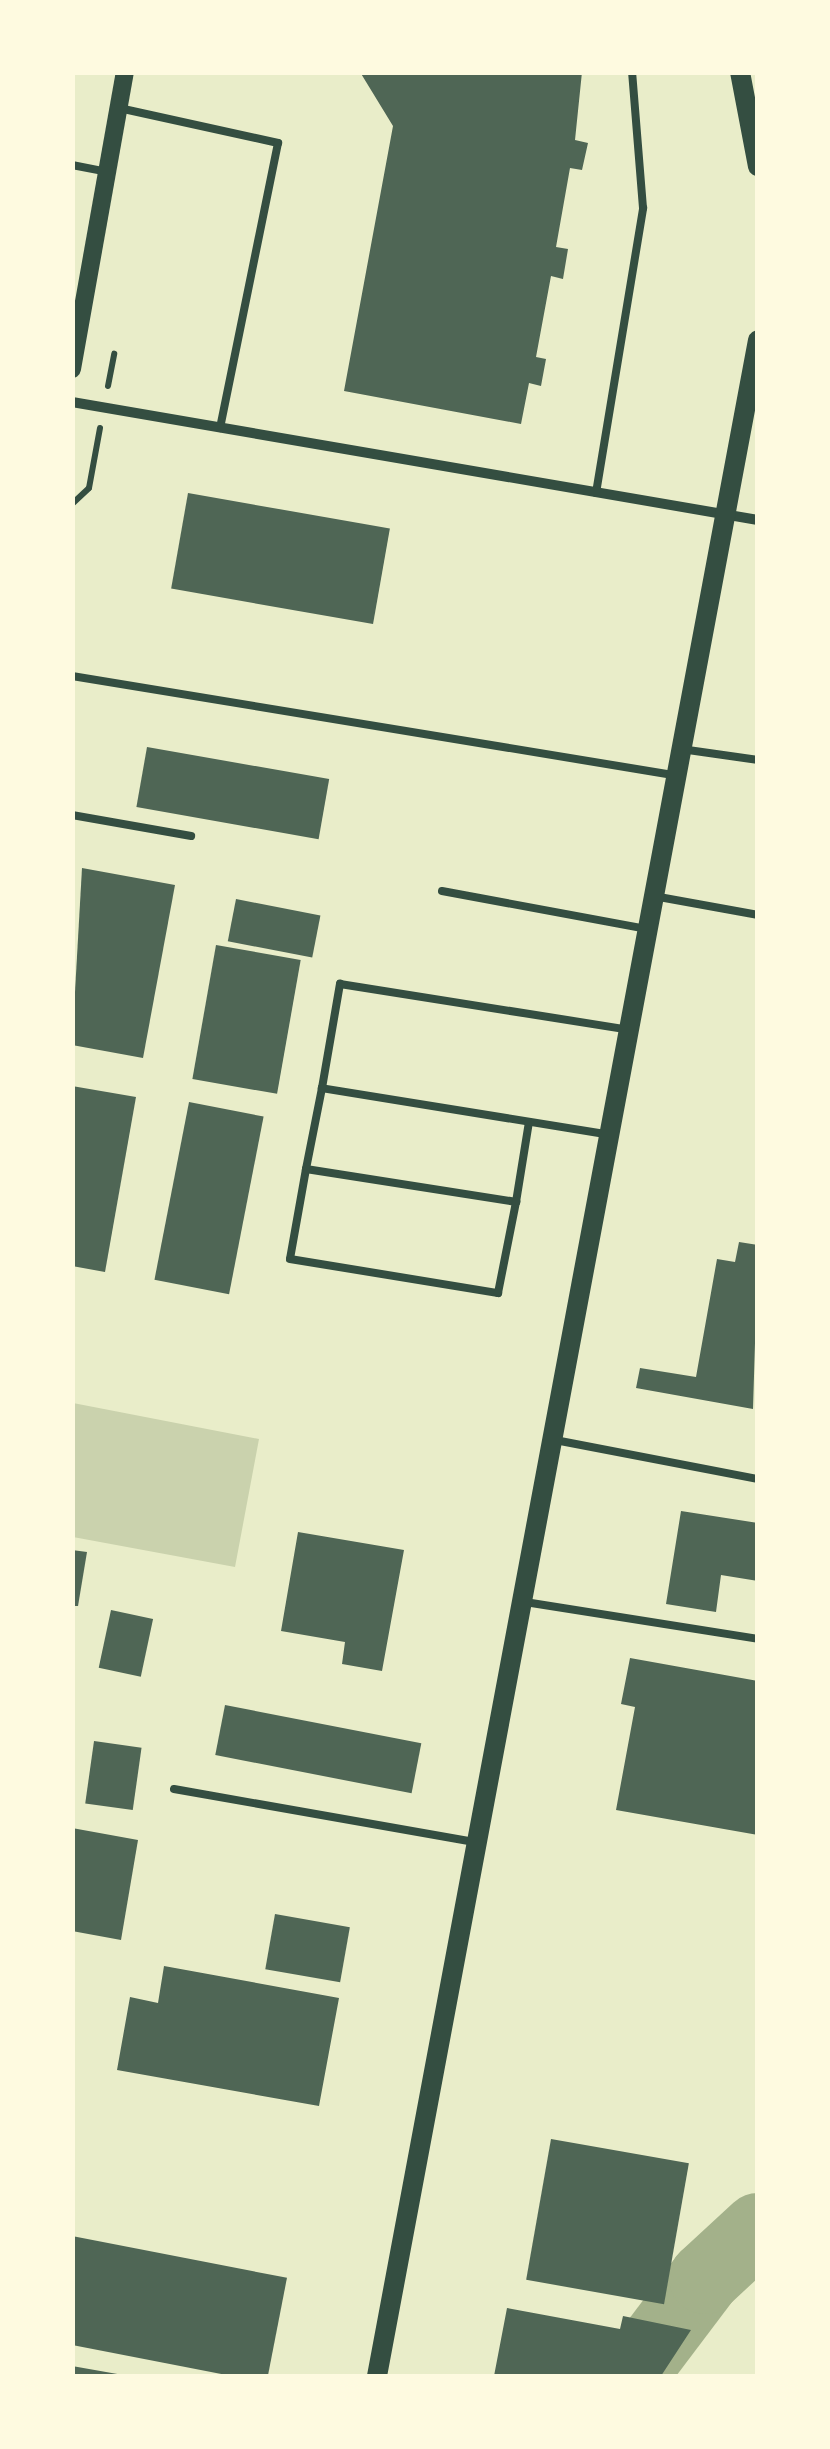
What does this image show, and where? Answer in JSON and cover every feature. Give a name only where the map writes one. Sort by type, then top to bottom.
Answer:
[{"type":"main road","points":[[740,72],[758,166]]},
{"type":"main road","points":[[377,2376],[732,515],[758,340]]},
{"type":"street","points":[[72,369],[125,72]]},
{"type":"street","points":[[72,402],[758,520]]},
{"type":"lane","points":[[596,493],[643,208],[632,72]]},
{"type":"lane","points":[[119,108],[278,142],[220,428]]},
{"type":"lane","points":[[72,165],[107,172]]},
{"type":"lane","points":[[72,676],[682,776]]},
{"type":"lane","points":[[688,750],[758,760]]},
{"type":"lane","points":[[72,815],[191,836]]},
{"type":"lane","points":[[442,892],[653,929]]},
{"type":"lane","points":[[659,897],[758,915]]},
{"type":"lane","points":[[530,1122],[498,1293],[290,1259],[340,984],[634,1031]]},
{"type":"lane","points":[[322,1088],[613,1136]]},
{"type":"lane","points":[[306,1168],[516,1202]]},
{"type":"lane","points":[[556,1440],[758,1479]]},
{"type":"lane","points":[[525,1602],[758,1639]]},
{"type":"lane","points":[[174,1788],[478,1843]]},
{"type":"path","points":[[72,504],[89,488],[95,453]]},
{"type":"green space","points":[[73,1403],[259,1439],[235,1567],[73,1537]]},
{"type":"building","points":[[360,72],[582,72],[575,140],[588,143],[582,170],[570,168],[556,247],[568,249],[563,279],[551,276],[536,357],[546,359],[541,386],[529,383],[521,424],[344,391],[393,126]]},
{"type":"building","points":[[188,493],[390,529],[373,624],[171,589]]},
{"type":"building","points":[[147,747],[329,779],[319,839],[136,807]]},
{"type":"building","points":[[82,868],[175,885],[143,1058],[72,1045]]},
{"type":"building","points":[[236,899],[320,915],[312,958],[228,941]]},
{"type":"building","points":[[216,945],[301,960],[277,1094],[192,1079]]},
{"type":"building","points":[[72,1086],[136,1097],[105,1272],[72,1266]]},
{"type":"building","points":[[189,1102],[264,1117],[229,1294],[154,1280]]},
{"type":"building","points":[[739,1242],[758,1245],[753,1409],[636,1388],[640,1368],[696,1377],[717,1259],[735,1262]]},
{"type":"building","points":[[681,1511],[758,1523],[758,1581],[721,1575],[716,1612],[666,1604]]},
{"type":"building","points":[[298,1532],[404,1550],[382,1671],[342,1664],[345,1642],[281,1631]]},
{"type":"building","points":[[72,1550],[87,1552],[78,1606],[72,1606]]},
{"type":"building","points":[[111,1610],[153,1619],[141,1677],[99,1668]]},
{"type":"building","points":[[630,1658],[758,1681],[758,1835],[616,1810],[635,1707],[621,1704]]},
{"type":"building","points":[[225,1705],[421,1743],[412,1793],[215,1755]]},
{"type":"building","points":[[94,1741],[142,1748],[133,1810],[85,1803]]},
{"type":"building","points":[[72,1828],[138,1840],[121,1940],[72,1931]]},
{"type":"building","points":[[275,1914],[350,1927],[340,1982],[265,1969]]},
{"type":"building","points":[[164,1966],[339,1998],[319,2106],[117,2070],[130,1997],[158,2003]]},
{"type":"building","points":[[551,2139],[689,2163],[664,2304],[526,2280]]},
{"type":"building","points":[[72,2236],[287,2278],[268,2376],[231,2376],[72,2345]]},
{"type":"building","points":[[507,2308],[620,2329],[623,2316],[691,2330],[661,2376],[494,2376]]},
{"type":"building","points":[[72,2366],[123,2375],[123,2376],[72,2376]]},
{"type":"waterway","points":[[631,2376],[705,2278],[758,2229]]}]
